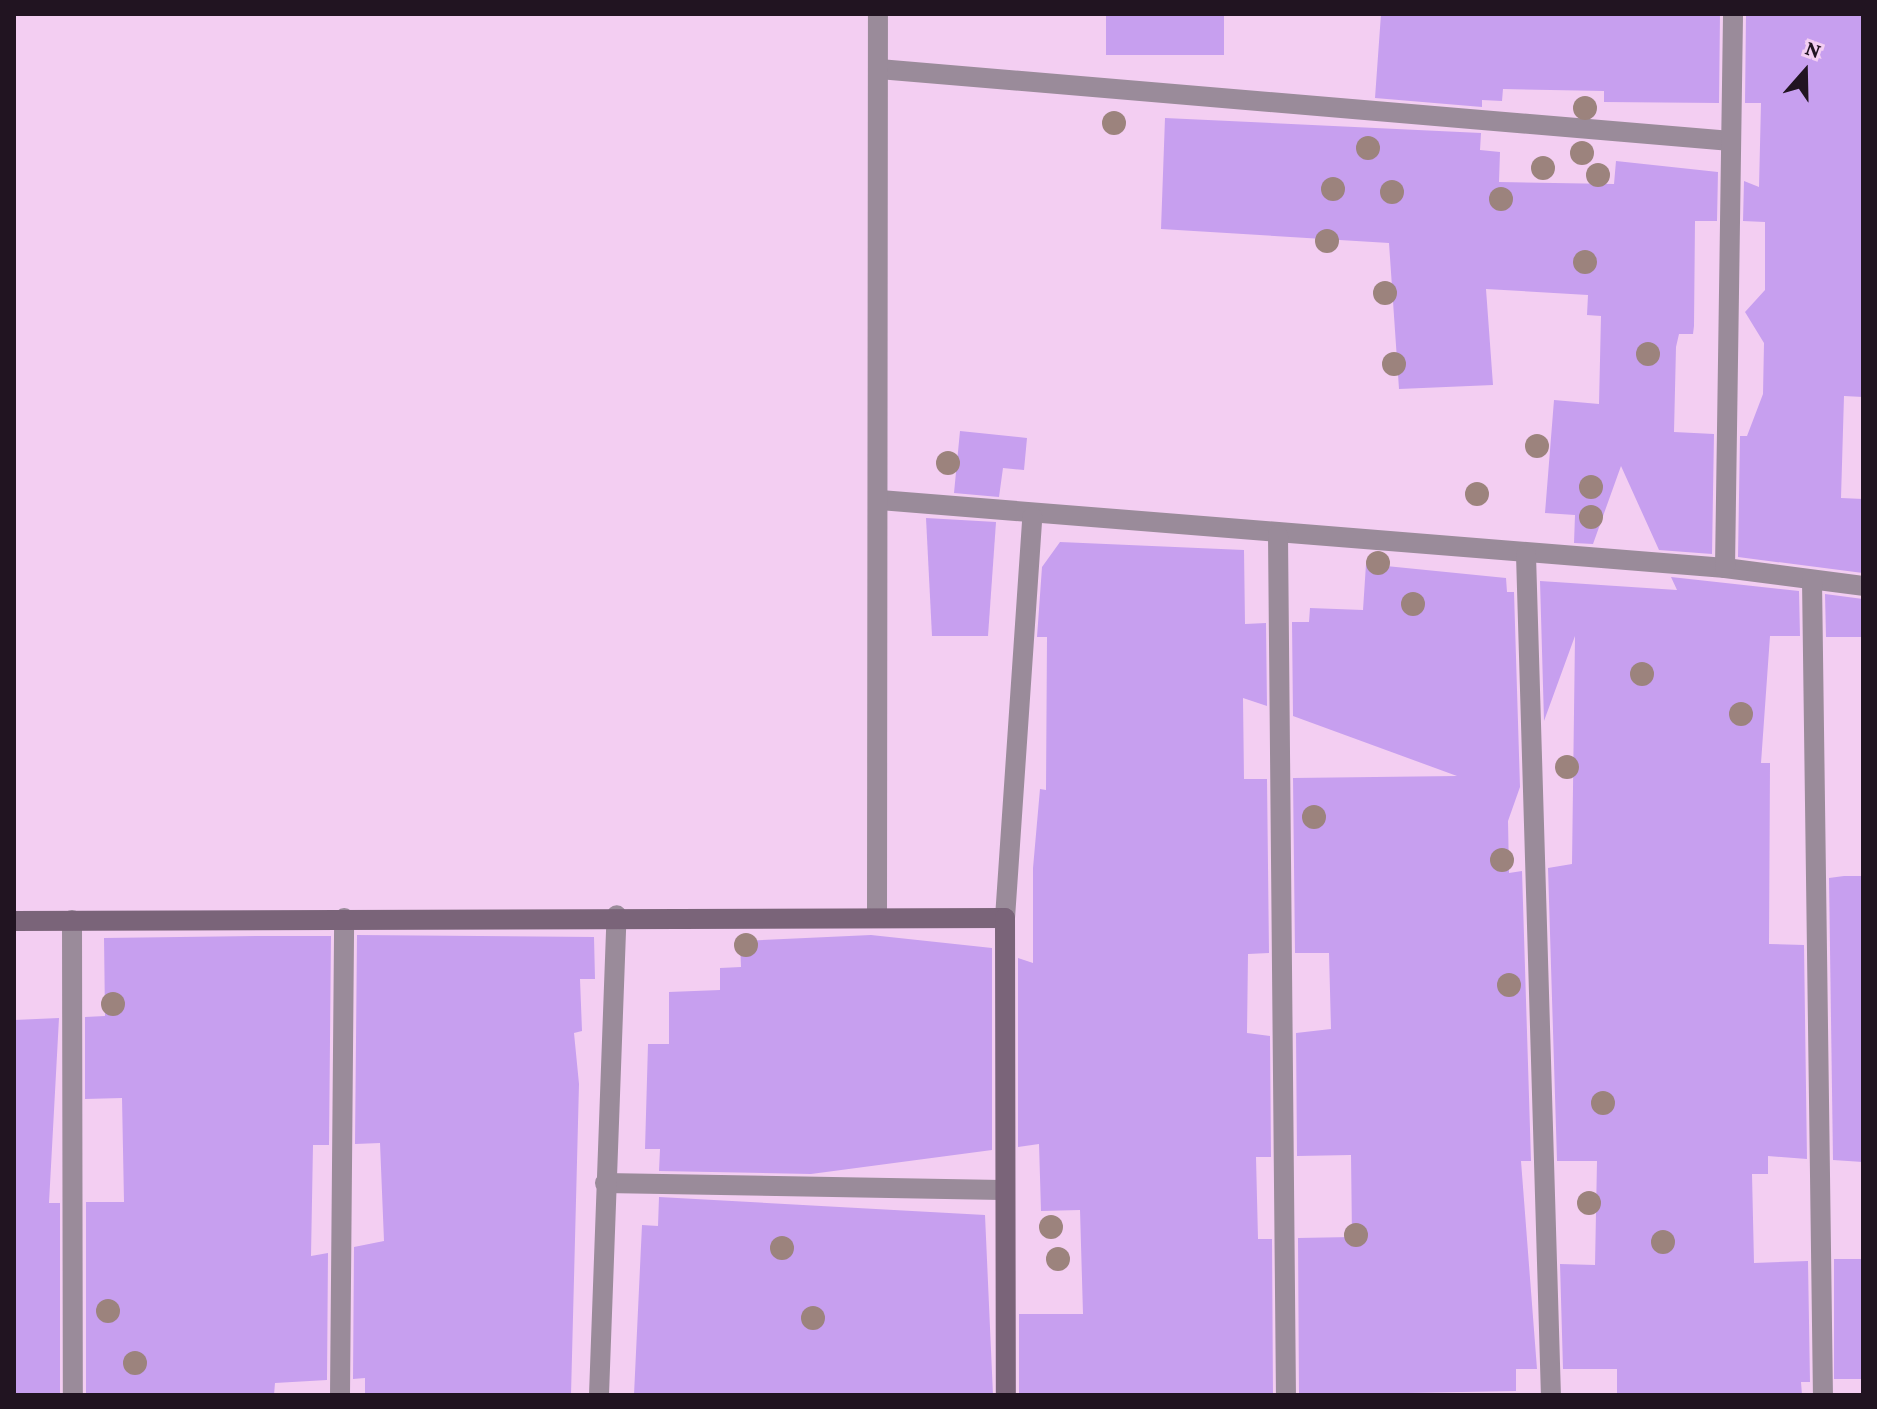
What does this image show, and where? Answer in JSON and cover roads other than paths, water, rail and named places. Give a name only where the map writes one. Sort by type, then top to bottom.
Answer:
[{"type":"street","points":[[877,913],[880,500],[878,14]]},
{"type":"street","points":[[1725,568],[1733,14]]},
{"type":"street","points":[[879,69],[1731,141]]},
{"type":"street","points":[[880,500],[1032,517],[1725,568],[1863,586]]},
{"type":"street","points":[[1006,1395],[1002,1190],[1005,918],[1032,517]]},
{"type":"street","points":[[1278,535],[1286,1395]]},
{"type":"street","points":[[1526,555],[1551,1395]]},
{"type":"street","points":[[1812,580],[1823,1395]]},
{"type":"street","points":[[14,921],[877,913],[1005,918]]},
{"type":"street","points":[[599,1395],[617,915]]},
{"type":"street","points":[[340,1395],[344,918]]},
{"type":"street","points":[[72,920],[73,1395]]},
{"type":"street","points":[[605,1183],[1002,1190]]}]
